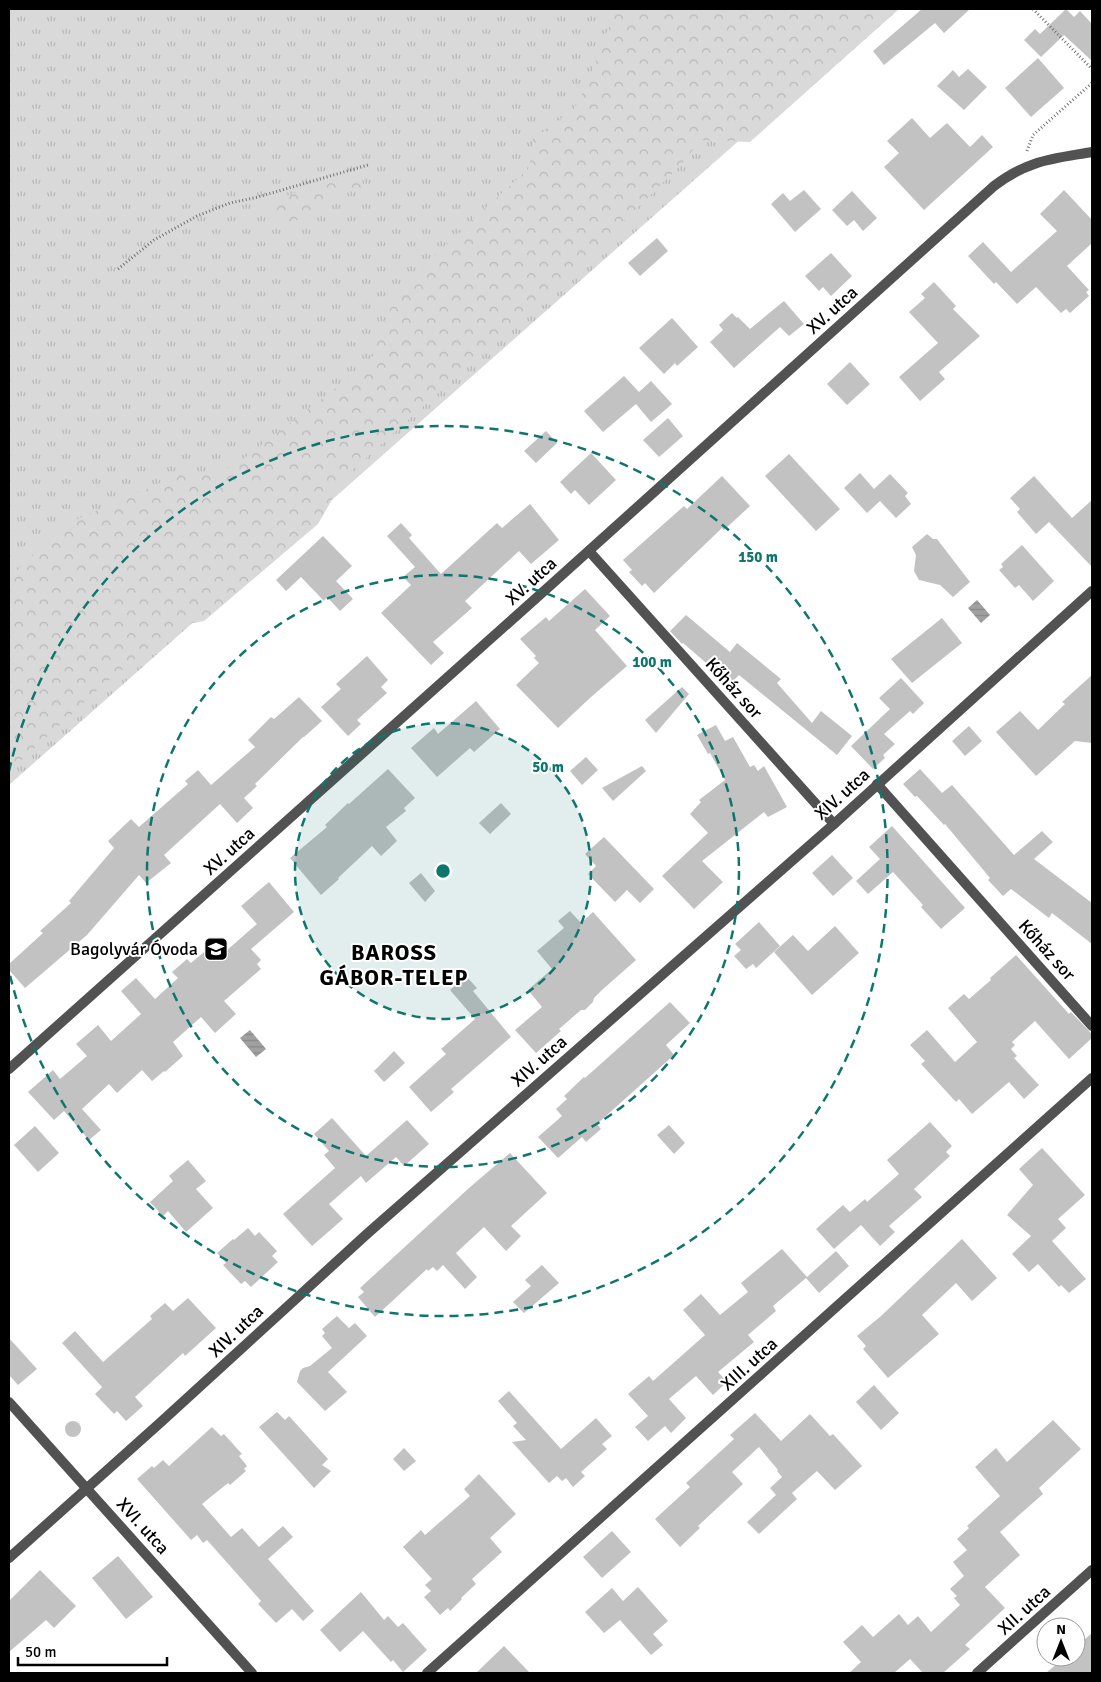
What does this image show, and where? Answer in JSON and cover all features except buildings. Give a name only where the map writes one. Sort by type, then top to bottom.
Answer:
[{"type":"street","name":"XV. utca","points":[[9,1069],[994,186],[1021,168],[1037,162],[1092,152]]},
{"type":"street","name":"Kőház sor","points":[[589,551],[834,824]]},
{"type":"street","name":"XIV. utca","points":[[9,1558],[162,1422],[368,1233],[834,824],[1092,591]]},
{"type":"street","name":"Kőház sor","points":[[877,784],[1092,1026]]},
{"type":"street","name":"XIII. utca","points":[[427,1673],[1092,1078]]},
{"type":"street","name":"XVI. utca","points":[[9,1402],[252,1673]]},
{"type":"street","name":"XII. utca","points":[[977,1673],[1092,1570]]},
{"type":"path","points":[[1033,9],[1092,69]]},
{"type":"path","points":[[1021,168],[1032,135],[1092,83]]},
{"type":"path","points":[[118,268],[154,240],[197,216],[230,203],[258,197],[368,165]]},
{"type":"green space","points":[[9,9],[888,9],[9,785]]},
{"type":"green space","points":[[617,9],[899,9],[750,142],[701,140],[679,167],[576,268],[345,477],[318,524],[204,621],[175,626],[100,688],[9,772],[9,578],[68,523],[187,471],[216,475],[246,457],[368,363],[399,288],[529,168],[533,139],[574,109],[590,78],[604,38]]},
{"type":"green space","points":[[362,176],[363,188],[325,199],[310,213],[288,225],[280,223],[267,215],[268,202],[343,177]]},
{"type":"shaded area","points":[[977,600],[990,615],[981,623],[968,608]]},
{"type":"shaded area","points":[[250,1030],[266,1049],[256,1057],[240,1038]]},
{"type":"place","name":"Bagolyvár Óvoda","points":[[216,949]]},
{"type":"district","name":"BAROSS GÁBOR-TELEP","points":[[394,964]]}]
